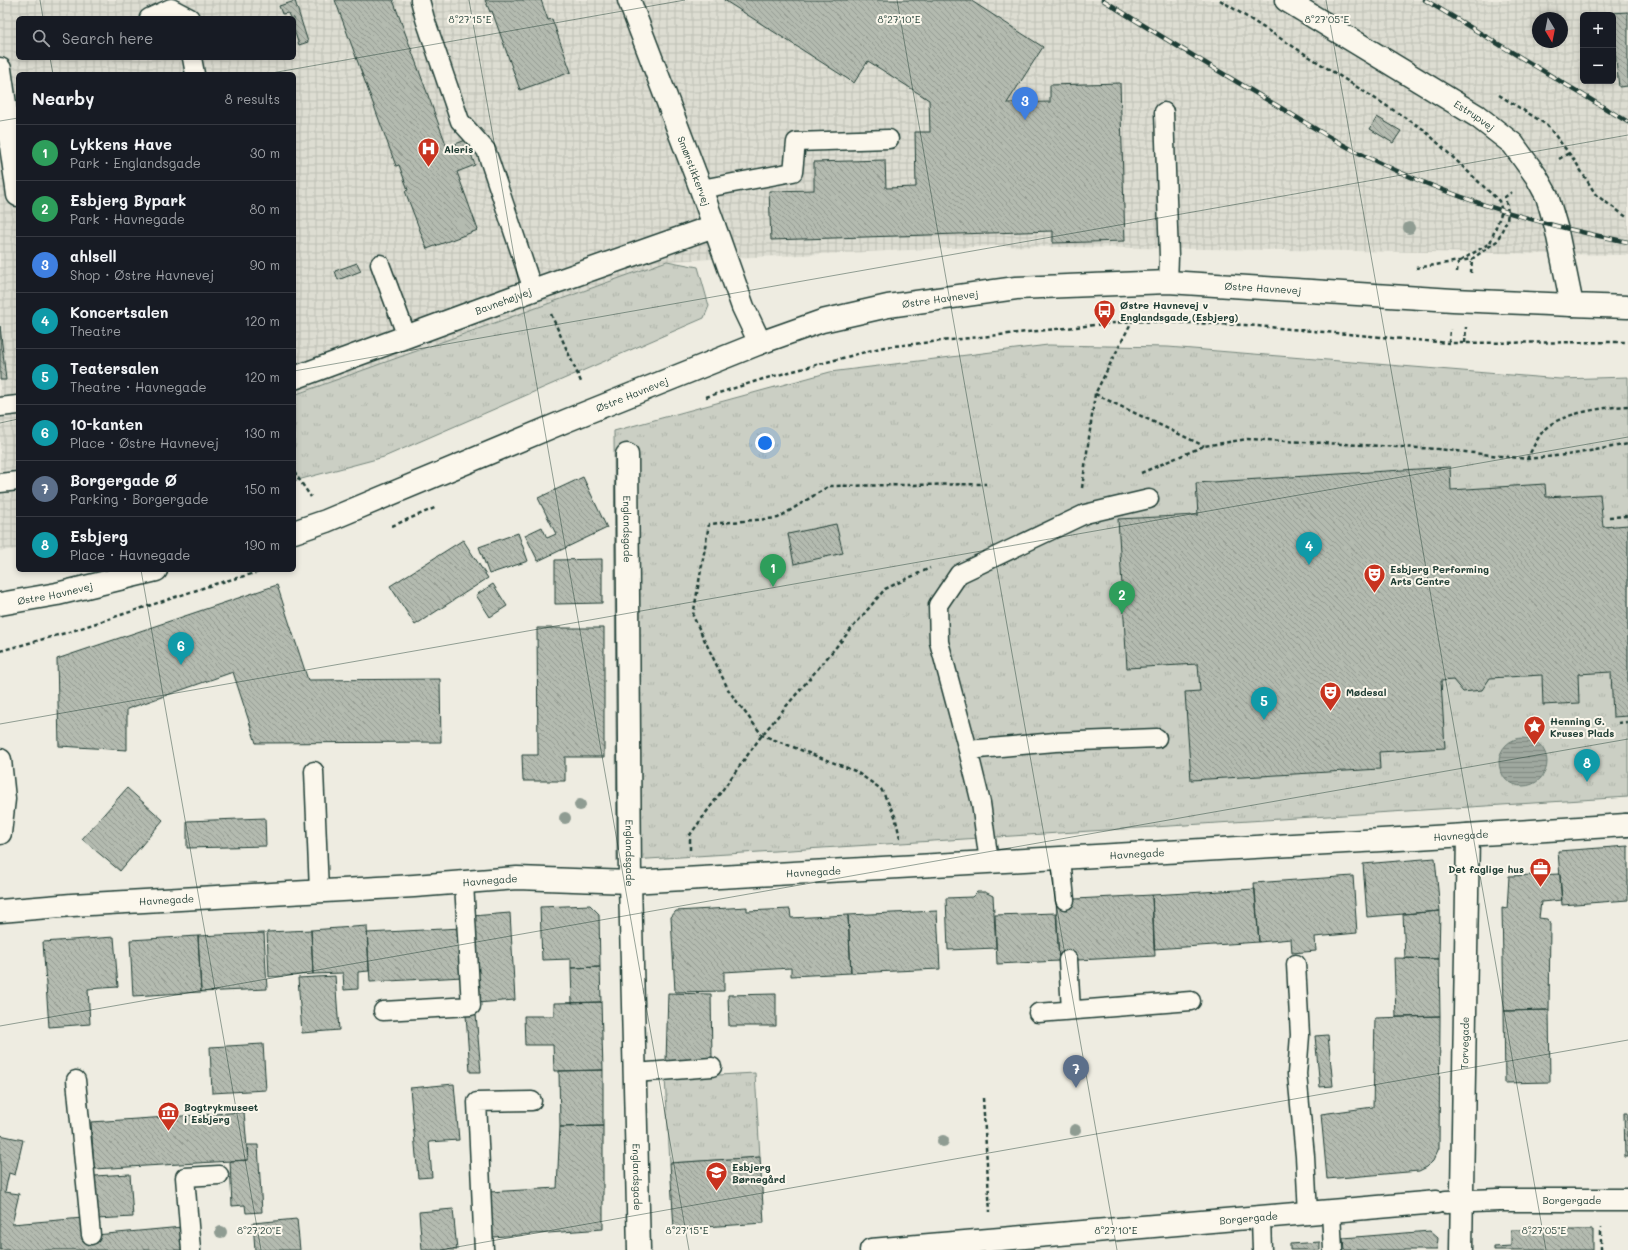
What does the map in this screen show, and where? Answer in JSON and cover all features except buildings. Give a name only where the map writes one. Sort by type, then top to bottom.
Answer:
[{"type":"street","name":"Smørstikkervej","points":[[629,0],[701,189],[743,307],[760,343]]},
{"type":"street","name":"Estrupvej","points":[[1286,0],[1476,116],[1513,144],[1536,176],[1547,196],[1556,227],[1572,305]]},
{"type":"street","points":[[0,69],[3,109],[16,184]]},
{"type":"street","name":"Bavnehøjvej","points":[[296,377],[533,290],[714,226]]},
{"type":"street","name":"Østre Havnevej","points":[[296,531],[326,521],[568,420],[760,343],[822,321],[888,306],[1016,288],[1168,282],[1453,300],[1628,307]]},
{"type":"street","name":"Englandsgade","points":[[627,455],[630,882],[639,1250]]},
{"type":"street","name":"Østre Havnevej","points":[[0,604],[56,594],[148,572]]},
{"type":"street","points":[[0,760],[4,799],[0,833]]},
{"type":"street","name":"Havnegade","points":[[0,911],[464,883],[517,878],[630,882],[1627,825]]},
{"type":"street","name":"Torvegade","points":[[1461,1250],[1468,835]]},
{"type":"street","name":"Borgergade","points":[[871,1250],[992,1245],[1437,1202],[1499,1200],[1628,1200]]},
{"type":"lane","points":[[420,0],[425,19],[460,121],[486,150],[533,290]]},
{"type":"lane","points":[[153,16],[171,8],[186,16]]},
{"type":"lane","points":[[192,60],[195,72]]},
{"type":"lane","points":[[1164,112],[1169,257],[1168,282]]},
{"type":"lane","points":[[701,189],[793,172],[796,142],[888,139]]},
{"type":"lane","points":[[380,264],[407,336]]},
{"type":"lane","points":[[0,408],[16,405]]},
{"type":"lane","points":[[0,483],[16,481]]},
{"type":"lane","points":[[989,862],[981,803],[939,642],[938,606],[959,574],[1084,514],[1149,500]]},
{"type":"lane","points":[[968,750],[1055,742],[1157,738]]},
{"type":"lane","points":[[314,771],[319,891]]},
{"type":"lane","points":[[1061,858],[1065,900]]},
{"type":"lane","points":[[383,1011],[471,1006],[464,883]]},
{"type":"lane","points":[[1068,960],[1071,1010]]},
{"type":"lane","points":[[1296,964],[1300,1035],[1297,1074],[1305,1156],[1308,1214]]},
{"type":"lane","points":[[1038,1012],[1191,1001]]},
{"type":"lane","points":[[634,1073],[712,1067]]},
{"type":"lane","points":[[76,1080],[91,1235]]},
{"type":"lane","points":[[484,1250],[477,1102],[532,1101]]},
{"type":"lane","points":[[192,1250],[184,1177],[219,1175]]},
{"type":"lane","points":[[1331,1212],[1333,1250]]},
{"type":"lane","points":[[1261,1218],[1262,1250]]},
{"type":"path","points":[[1220,0],[1423,129],[1500,201],[1502,211],[1490,243],[1458,262],[1472,259]]},
{"type":"path","points":[[1569,153],[1596,195],[1624,217],[1628,218]]},
{"type":"path","points":[[533,290],[550,310],[583,386]]},
{"type":"path","points":[[1084,514],[1080,498],[1096,394],[1132,321]]},
{"type":"path","points":[[703,398],[763,379],[884,347],[1132,321],[1245,325],[1449,343],[1628,342]]},
{"type":"path","points":[[1096,394],[1204,446]]},
{"type":"path","points":[[1526,459],[1544,430],[1559,419],[1603,407],[1628,406]]},
{"type":"path","points":[[1139,474],[1204,446],[1247,439],[1438,449],[1526,459],[1574,454],[1628,444]]},
{"type":"path","points":[[900,838],[895,816],[881,789],[855,771],[762,735],[729,691],[693,616],[709,524],[778,518],[829,486],[986,484]]},
{"type":"path","points":[[386,528],[442,505]]},
{"type":"path","points":[[1609,517],[1628,516]]},
{"type":"path","points":[[690,878],[690,836],[762,735],[885,589],[936,565]]},
{"type":"path","points":[[0,651],[69,632],[215,584],[259,572]]},
{"type":"path","points":[[1618,723],[1628,722]]},
{"type":"path","points":[[983,1098],[992,1245]]},
{"type":"shaded area","points":[[0,0],[1628,0],[1628,255],[995,246],[667,261],[296,394],[296,72],[16,72],[16,549],[0,551]]},
{"type":"shaded area","points":[[1523,738],[1532,740],[1540,745],[1545,753],[1547,762],[1545,771],[1540,779],[1532,784],[1523,786],[1514,784],[1506,779],[1501,771],[1499,762],[1501,753],[1506,745],[1514,740]]},
{"type":"green space","points":[[667,261],[698,267],[709,306],[704,318],[384,457],[296,480],[296,394]]},
{"type":"green space","points":[[1048,345],[1168,347],[1560,379],[1628,377],[1628,797],[617,861],[614,431],[830,372]]},
{"type":"green space","points":[[755,1073],[760,1157],[670,1163],[665,1078]]},
{"type":"railway","points":[[1103,0],[1326,135],[1389,167],[1455,195],[1523,217],[1593,235],[1628,242]]},
{"type":"railway","points":[[1425,0],[1628,122]]},
{"type":"place","name":"ahlsell","points":[[1025,120]]},
{"type":"place","name":"Aleris","points":[[428,168]]},
{"type":"place","name":"Østre Havnevej v Englandsgade (Esbjerg)","points":[[1104,330]]},
{"type":"place","name":"Koncertsalen","points":[[1309,565]]},
{"type":"place","name":"Lykkens Have","points":[[773,587]]},
{"type":"place","name":"Esbjerg Performing Arts Centre","points":[[1375,594]]},
{"type":"place","name":"Esbjerg Bypark","points":[[1122,614]]},
{"type":"place","name":"10-kanten","points":[[181,665]]},
{"type":"place","name":"Mødesal","points":[[1330,712]]},
{"type":"place","name":"Teatersalen","points":[[1264,720]]},
{"type":"place","name":"Henning G. Kruses Plads","points":[[1535,746]]},
{"type":"place","name":"Esbjerg","points":[[1587,782]]},
{"type":"place","name":"Det faglige hus","points":[[1540,888]]},
{"type":"place","name":"Borgergade Ø","points":[[1076,1088]]},
{"type":"place","name":"Bogtrykmuseet i Esbjerg","points":[[169,1132]]},
{"type":"place","name":"Esbjerg Børnegård","points":[[717,1192]]}]
